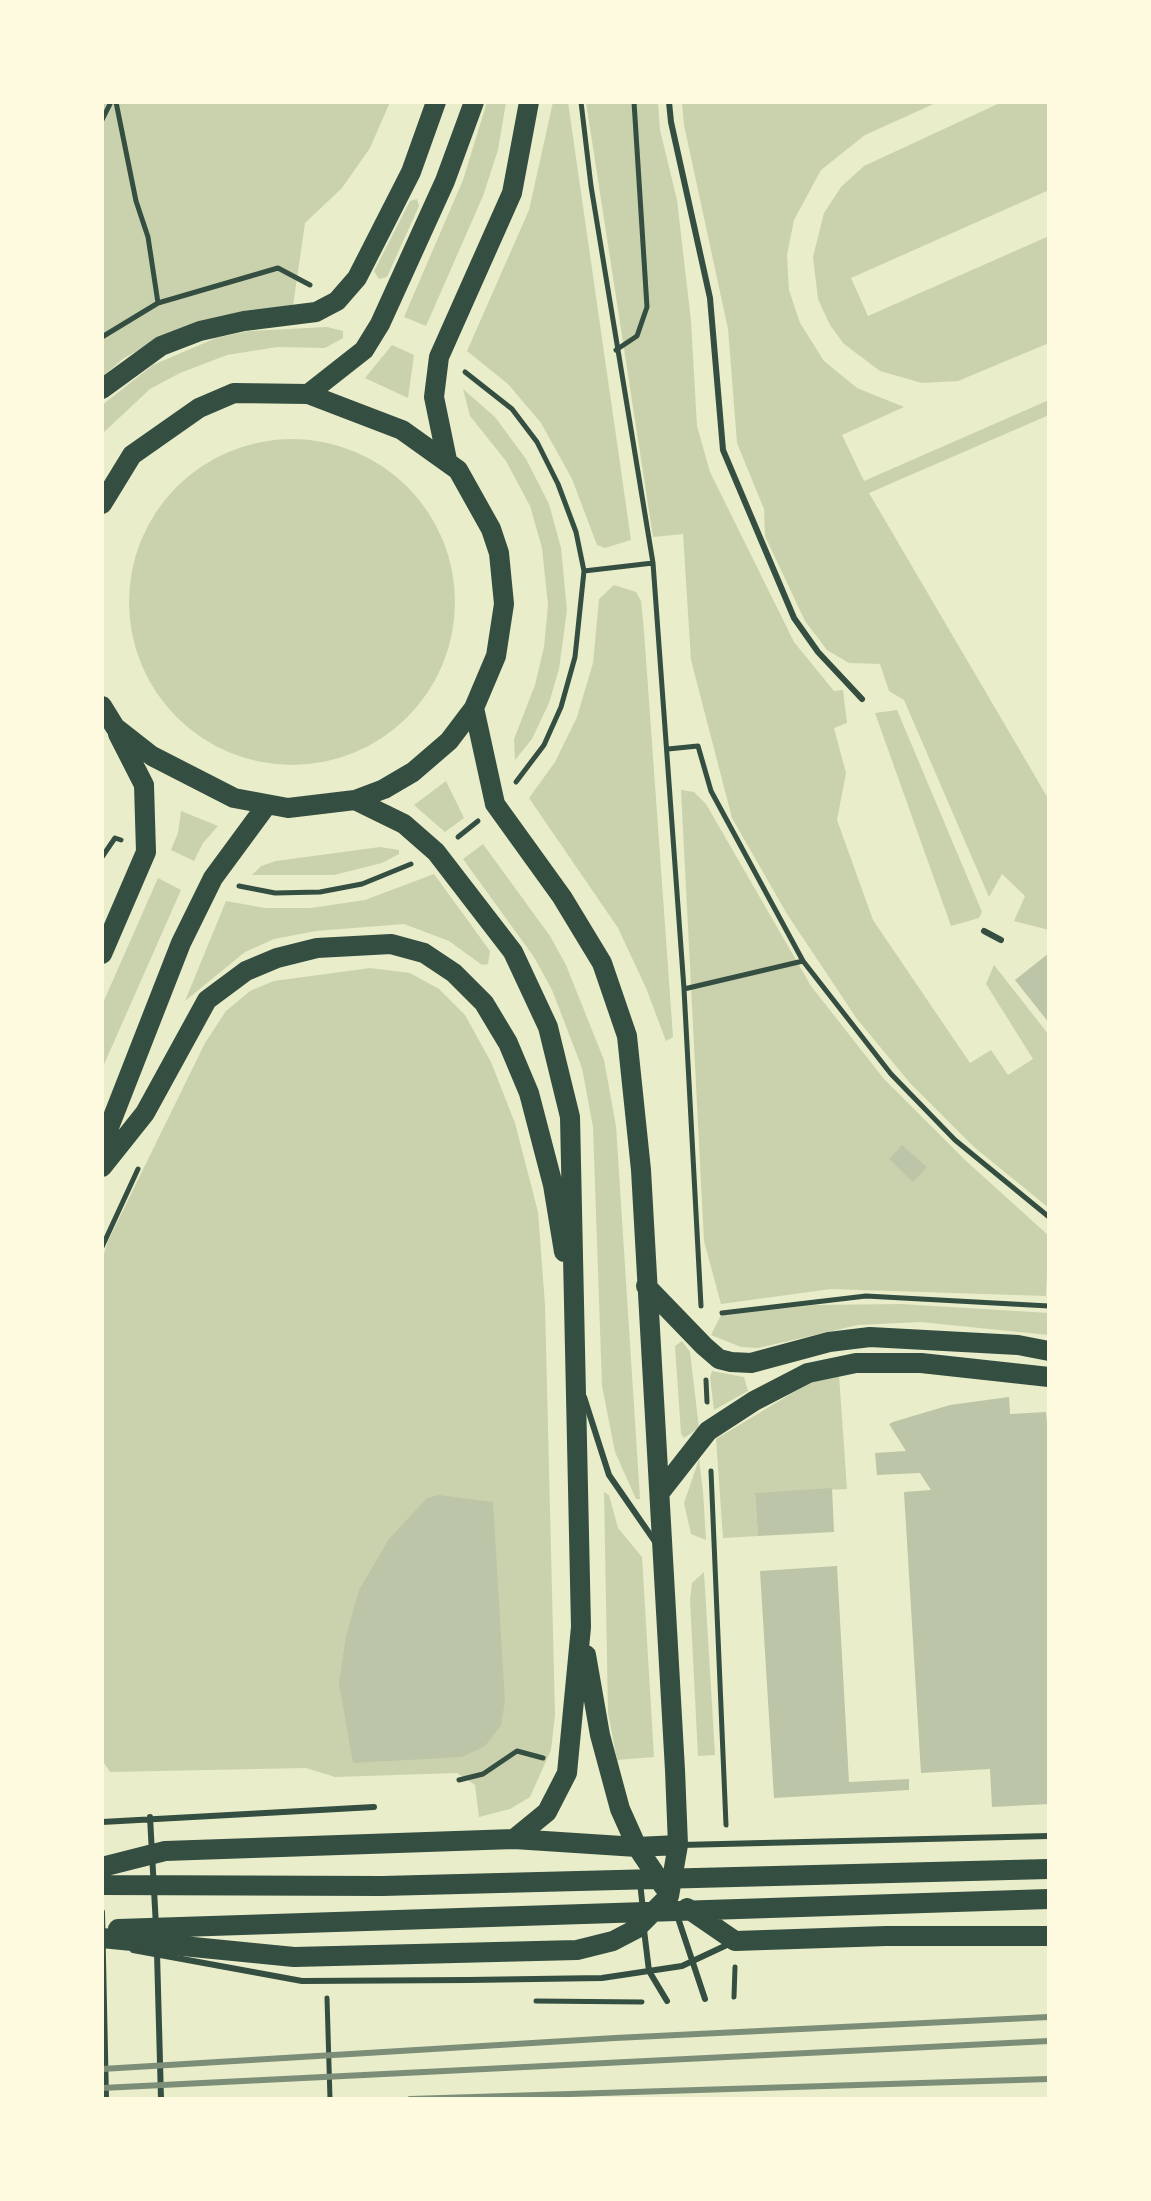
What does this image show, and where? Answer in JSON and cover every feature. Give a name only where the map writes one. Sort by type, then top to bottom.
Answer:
[{"type":"main road","points":[[102,389],[161,346],[200,331],[244,321],[316,312],[337,301],[357,278],[411,172],[436,102]]},
{"type":"main road","points":[[308,394],[364,350],[380,324],[445,181],[474,102]]},
{"type":"main road","points":[[447,460],[434,397],[439,357],[512,193],[529,102]]},
{"type":"main road","points":[[102,504],[132,455],[199,408],[234,393],[308,394],[402,430],[447,460],[473,491],[491,529],[504,585],[503,622],[496,656],[474,708],[449,741],[413,772],[384,789],[355,800],[320,807],[266,806],[234,798],[197,783],[152,756],[115,727]]},
{"type":"main road","points":[[102,706],[144,785],[146,852],[102,954]]},
{"type":"main road","points":[[102,1941],[294,1957],[577,1950],[613,1941],[644,1923],[669,1896],[678,1845],[661,1491],[641,1170],[627,1036],[602,963],[562,897],[495,804],[474,708]]},
{"type":"main road","points":[[355,800],[404,824],[436,852],[513,952],[548,1027],[570,1117],[581,1627],[567,1773],[547,1812],[514,1839]]},
{"type":"main road","points":[[102,1145],[200,904],[213,878],[266,806]]},
{"type":"main road","points":[[102,1167],[145,1113],[207,1000],[246,971],[317,948],[391,944],[424,953],[454,973],[484,1003],[508,1043],[529,1093],[553,1185],[573,1307]]},
{"type":"main road","points":[[646,1286],[704,1346],[719,1359],[731,1362],[751,1363],[829,1342],[870,1337],[1018,1345],[1049,1351]]},
{"type":"main road","points":[[661,1491],[708,1431],[754,1401],[808,1373],[856,1363],[921,1363],[1049,1377]]},
{"type":"main road","points":[[581,1627],[609,1772],[638,1854],[669,1896],[736,1947],[886,1936],[1049,1936]]},
{"type":"main road","points":[[102,1867],[165,1851],[514,1839],[638,1854],[678,1845]]},
{"type":"main road","points":[[102,1885],[382,1886],[1049,1869]]},
{"type":"main road","points":[[102,1930],[1049,1899]]},
{"type":"lane","points":[[669,102],[710,298],[723,450],[794,618],[818,652],[862,699]]},
{"type":"lane","points":[[984,931],[1001,940]]},
{"type":"lane","points":[[576,1375],[609,1475],[664,1554]]},
{"type":"lane","points":[[102,1822],[374,1807]]},
{"type":"lane","points":[[150,1817],[161,2099]]},
{"type":"lane","points":[[678,1845],[1049,1836]]},
{"type":"lane","points":[[640,1877],[649,1971],[667,2001]]},
{"type":"lane","points":[[669,1896],[695,1961],[705,1999]]},
{"type":"lane","points":[[102,1912],[106,2099]]},
{"type":"lane","points":[[102,1941],[302,1981],[602,1978],[695,1961],[736,1947]]},
{"type":"path","points":[[102,119],[113,102]]},
{"type":"path","points":[[113,102],[136,201],[148,237],[158,303]]},
{"type":"path","points":[[581,102],[616,350],[653,563],[684,989],[803,961]]},
{"type":"path","points":[[616,350],[637,336],[647,307],[634,102]]},
{"type":"path","points":[[102,337],[158,303],[278,268],[313,287]]},
{"type":"path","points":[[462,370],[512,409],[537,442],[558,484],[576,532],[584,571],[575,657],[561,707],[544,745],[521,777]]},
{"type":"path","points":[[584,571],[653,563]]},
{"type":"path","points":[[668,749],[698,746],[711,791],[803,961],[891,1074],[955,1140],[1049,1217]]},
{"type":"path","points":[[102,857],[115,838]]},
{"type":"path","points":[[237,886],[275,893],[320,892],[362,884],[422,860]]},
{"type":"path","points":[[102,1247],[140,1166]]},
{"type":"path","points":[[722,1313],[866,1296],[1049,1306]]},
{"type":"path","points":[[459,1780],[483,1774],[517,1751],[535,1753],[545,1759]]},
{"type":"path","points":[[734,1997],[736,1947]]},
{"type":"green space","points":[[102,102],[390,102],[370,148],[342,188],[305,223],[293,306],[248,310],[172,332],[124,358],[102,377]]},
{"type":"green space","points":[[487,102],[506,102],[498,150],[483,196],[426,326],[404,317],[463,180]]},
{"type":"green space","points":[[553,102],[568,102],[631,540],[605,548],[597,545],[572,479],[541,423],[508,384],[467,351],[529,210]]},
{"type":"green space","points":[[586,102],[658,102],[660,130],[677,200],[691,321],[697,426],[710,472],[794,642],[834,691],[843,690],[847,723],[834,728],[846,773],[837,820],[873,920],[970,1063],[991,1050],[1008,1075],[1033,1059],[986,984],[994,965],[1049,1035],[1049,1208],[974,1147],[910,1083],[857,1019],[787,914],[732,818],[691,660],[683,534],[653,537]]},
{"type":"green space","points":[[682,102],[938,102],[865,135],[821,170],[794,220],[787,255],[789,290],[800,323],[824,361],[857,388],[904,407],[842,435],[864,481],[1049,400],[1049,415],[869,493],[1049,800],[1049,930],[1014,921],[1025,896],[1002,874],[989,897],[904,700],[889,691],[880,664],[849,663],[827,650],[805,621],[765,536],[764,509],[737,443],[728,329],[684,125]]},
{"type":"green space","points":[[1002,102],[1049,102],[1049,190],[851,278],[868,316],[1049,236],[1049,343],[958,381],[922,383],[880,371],[844,344],[830,325],[818,299],[813,257],[824,213],[841,187],[864,166]]},
{"type":"green space","points":[[417,199],[419,206],[387,277],[379,279],[374,271],[410,201]]},
{"type":"green space","points":[[327,327],[343,331],[343,338],[325,348],[277,347],[227,355],[180,373],[150,389],[102,434],[102,405],[153,365],[216,338],[249,331]]},
{"type":"green space","points":[[392,345],[414,355],[408,398],[365,378]]},
{"type":"green space","points":[[463,389],[495,417],[526,459],[549,504],[561,548],[567,610],[559,669],[549,703],[532,739],[515,760],[514,739],[535,685],[544,647],[548,605],[542,548],[530,506],[506,461],[470,416]]},
{"type":"green space","points":[[276,439],[308,439],[339,446],[369,458],[396,476],[418,498],[443,540],[452,570],[455,602],[452,634],[436,679],[418,706],[396,728],[369,746],[339,758],[308,765],[276,765],[245,758],[215,746],[188,728],[166,706],[148,679],[136,649],[129,618],[129,586],[136,555],[148,525],[166,498],[188,476],[215,458],[245,446]]},
{"type":"green space","points":[[614,585],[636,592],[641,601],[673,1037],[666,1041],[618,928],[529,798],[555,762],[577,717],[593,663],[599,599]]},
{"type":"green space","points":[[897,710],[982,912],[979,918],[951,926],[875,713]]},
{"type":"green space","points":[[446,781],[464,818],[445,832],[414,805]]},
{"type":"green space","points":[[681,790],[694,792],[706,804],[811,986],[884,1079],[965,1160],[1049,1236],[1046,1296],[831,1289],[721,1304],[704,1241]]},
{"type":"green space","points":[[181,811],[218,826],[203,843],[194,861],[171,850],[178,833]]},
{"type":"green space","points":[[483,844],[550,936],[566,965],[604,1060],[616,1126],[640,1499],[636,1499],[615,1452],[602,1386],[593,1127],[582,1068],[552,990],[534,957],[463,859]]},
{"type":"green space","points":[[380,847],[399,850],[399,854],[382,863],[334,875],[252,875],[261,866],[276,861]]},
{"type":"green space","points":[[434,874],[490,951],[488,964],[482,965],[449,941],[404,924],[316,931],[274,939],[245,952],[185,1001],[226,901],[265,908],[311,908],[365,900]]},
{"type":"green space","points":[[158,878],[181,890],[102,1069],[102,1005]]},
{"type":"green space","points":[[370,968],[410,973],[439,989],[465,1015],[491,1062],[515,1123],[538,1212],[545,1305],[555,1715],[551,1750],[530,1797],[510,1809],[479,1817],[475,1785],[457,1773],[335,1777],[306,1768],[110,1772],[102,1760],[102,1260],[108,1241],[205,1043],[226,1011],[250,991],[274,981]]},
{"type":"green space","points":[[901,1304],[1049,1313],[1049,1335],[920,1322],[858,1325],[758,1348],[741,1347],[711,1335],[721,1315],[814,1305]]},
{"type":"green space","points":[[682,1341],[690,1352],[699,1428],[684,1438],[681,1434],[675,1346]]},
{"type":"green space","points":[[712,1371],[744,1377],[748,1391],[714,1410]]},
{"type":"green space","points":[[839,1375],[847,1489],[755,1493],[758,1536],[723,1538],[716,1439],[814,1380]]},
{"type":"green space","points":[[699,1459],[706,1540],[691,1534],[684,1503]]},
{"type":"green space","points":[[604,1492],[609,1495],[618,1528],[642,1557],[654,1757],[617,1760],[608,1713]]},
{"type":"green space","points":[[704,1572],[715,1755],[698,1756],[690,1600],[692,1583]]},
{"type":"building","points":[[1049,953],[1049,1023],[1015,980]]},
{"type":"building","points":[[902,1145],[927,1167],[913,1182],[889,1159]]},
{"type":"building","points":[[1009,1397],[1010,1414],[1046,1412],[1049,1445],[1049,1804],[992,1807],[990,1769],[921,1773],[904,1492],[931,1490],[920,1473],[877,1475],[875,1453],[906,1451],[889,1424],[893,1422],[950,1405]]},
{"type":"building","points":[[832,1488],[834,1532],[758,1536],[755,1493]]},
{"type":"building","points":[[439,1495],[493,1502],[505,1702],[501,1725],[485,1746],[462,1757],[353,1763],[339,1683],[346,1636],[359,1590],[389,1539],[427,1498]]},
{"type":"building","points":[[837,1566],[849,1782],[909,1779],[909,1790],[774,1798],[760,1571]]},
{"type":"railway","points":[[102,2069],[615,2038],[1049,2017]]},
{"type":"railway","points":[[102,2088],[1049,2041]]},
{"type":"railway","points":[[410,2099],[1049,2079]]}]
